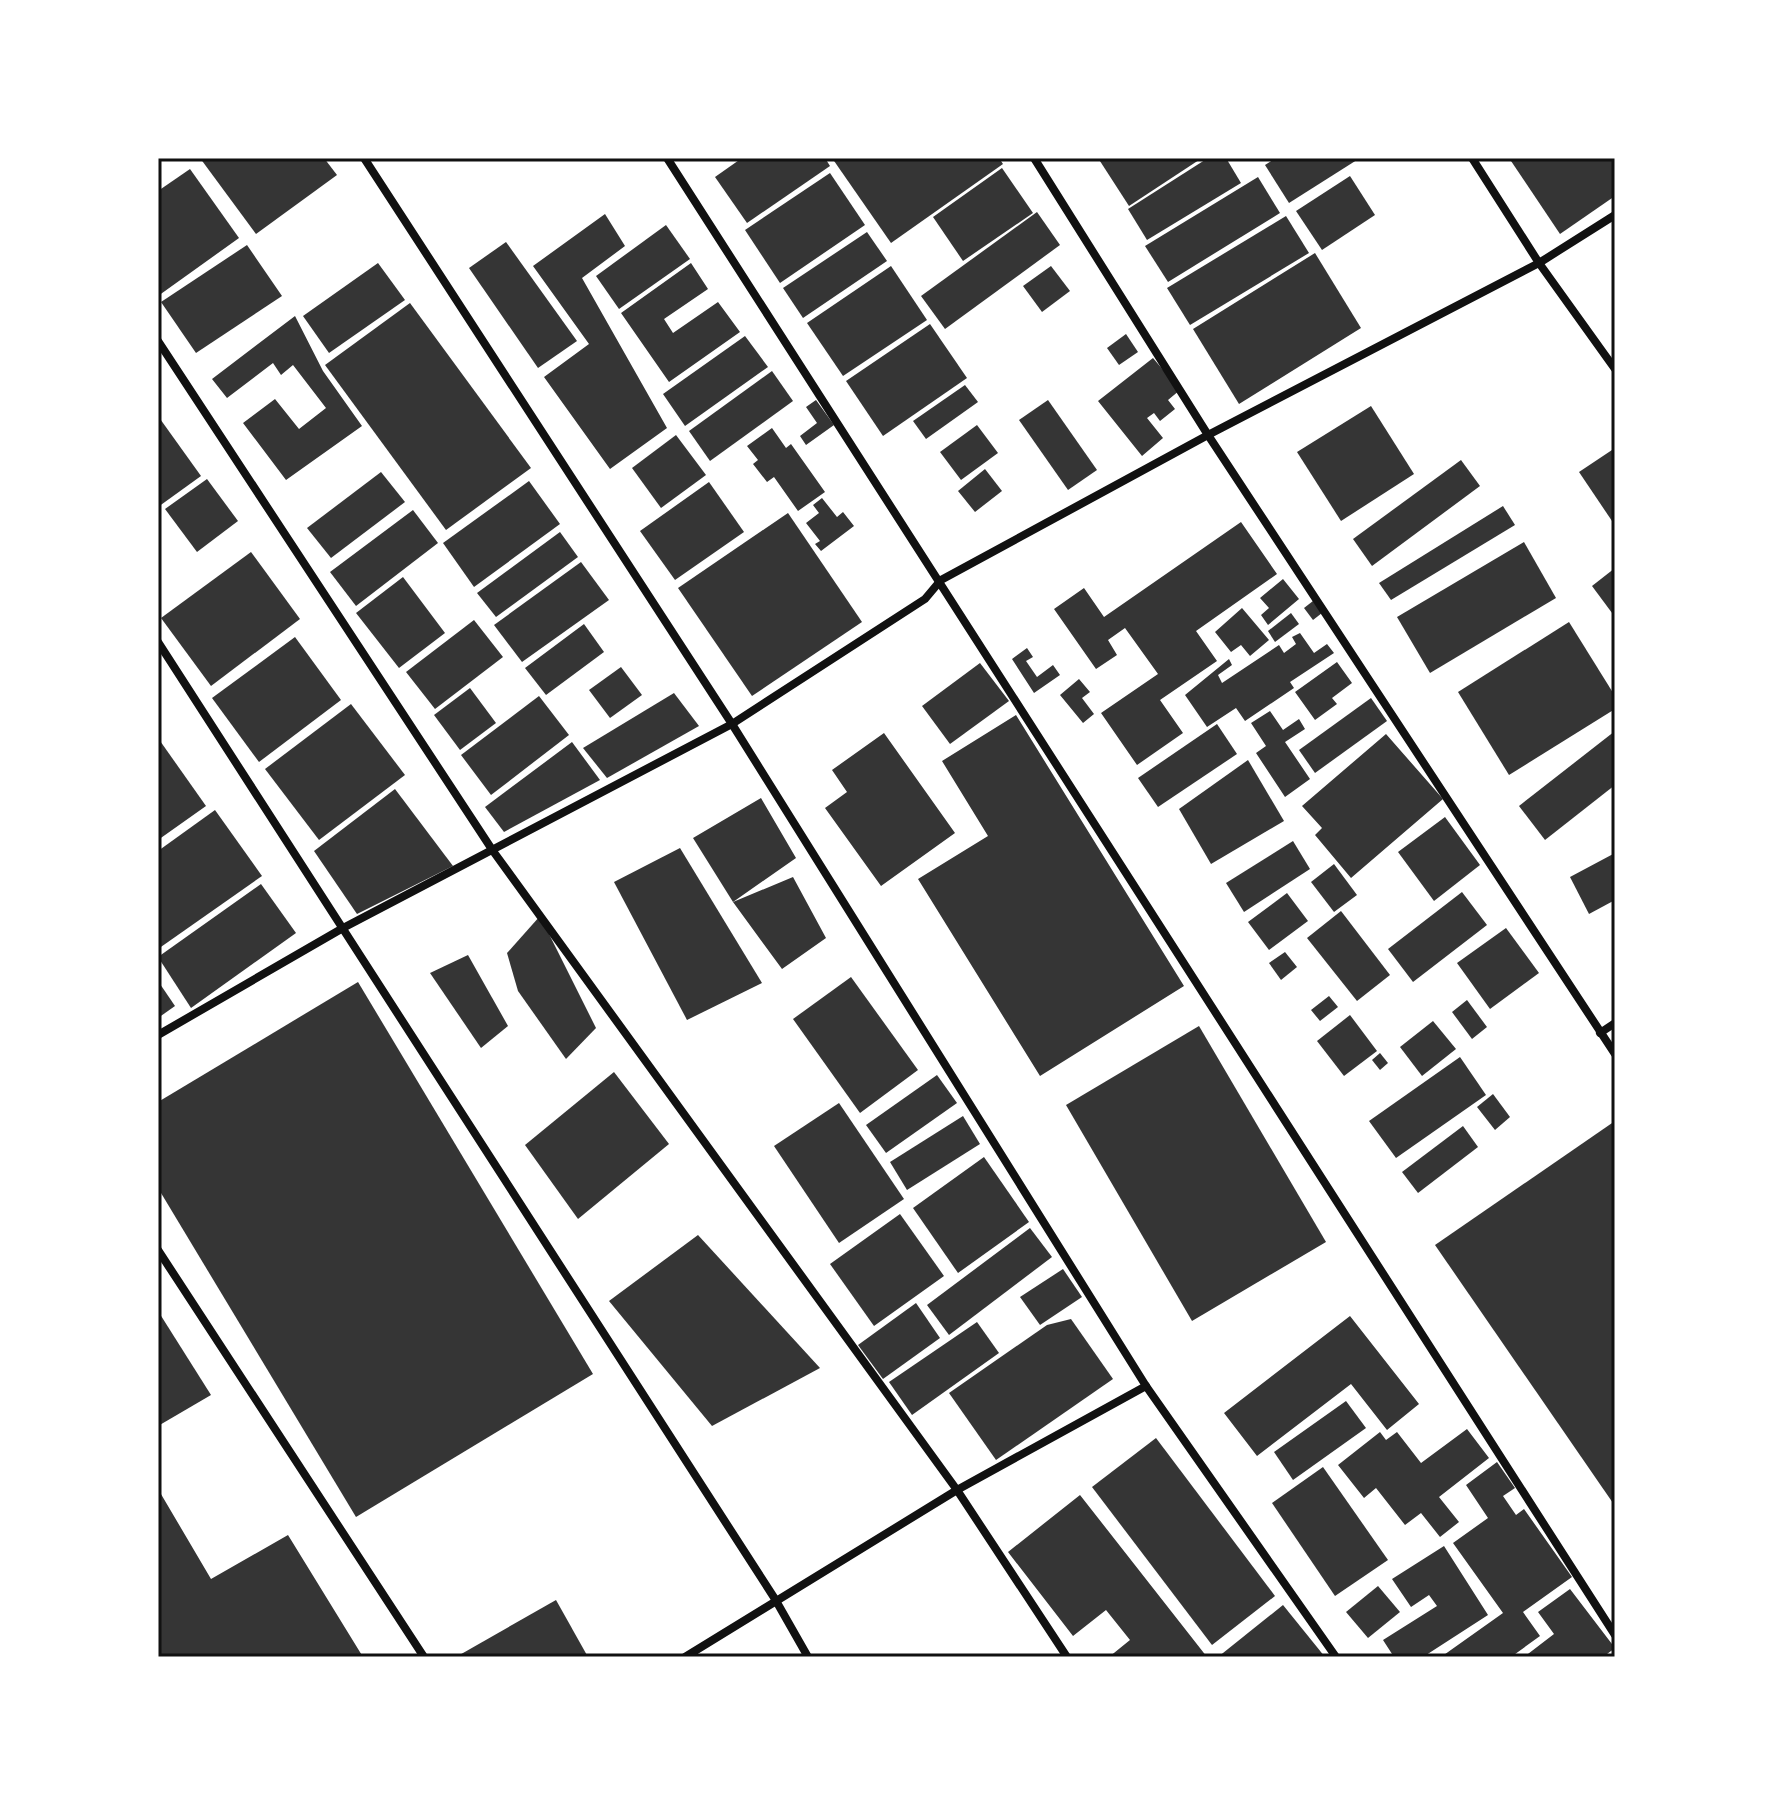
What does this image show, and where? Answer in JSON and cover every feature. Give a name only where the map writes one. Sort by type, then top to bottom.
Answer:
[{"type":"street","points":[[364,158],[732,724],[1146,1386],[1336,1657]]},
{"type":"street","points":[[667,158],[941,580],[1615,1635]]},
{"type":"street","points":[[1034,158],[1208,435],[1615,1054]]},
{"type":"street","points":[[1472,158],[1539,263],[1615,369]]},
{"type":"street","points":[[158,1035],[343,928],[732,724],[925,599],[941,580],[1208,435],[1539,263],[1615,215]]},
{"type":"street","points":[[158,341],[493,851],[957,1490],[1067,1657]]},
{"type":"street","points":[[158,642],[775,1599],[808,1657]]},
{"type":"street","points":[[1600,1033],[1615,1023]]},
{"type":"street","points":[[158,1250],[424,1657]]},
{"type":"street","points":[[685,1657],[957,1490],[1146,1386]]},
{"type":"building","points":[[200,158],[324,158],[337,175],[256,234]]},
{"type":"building","points":[[742,158],[825,158],[830,166],[747,223],[715,177]]},
{"type":"building","points":[[832,158],[999,158],[1003,164],[891,243]]},
{"type":"building","points":[[1098,158],[1202,158],[1129,206]]},
{"type":"building","points":[[1208,158],[1226,158],[1241,183],[1147,240],[1128,209]]},
{"type":"building","points":[[1276,158],[1360,158],[1289,203],[1265,165]]},
{"type":"building","points":[[1509,158],[1615,158],[1615,196],[1560,234]]},
{"type":"building","points":[[1002,168],[1033,213],[963,261],[933,217]]},
{"type":"building","points":[[190,169],[239,238],[158,296],[158,191]]},
{"type":"building","points":[[830,173],[865,225],[780,283],[745,230]]},
{"type":"building","points":[[1350,176],[1375,215],[1322,250],[1296,211]]},
{"type":"building","points":[[1258,177],[1280,213],[1168,282],[1145,246]]},
{"type":"building","points":[[1037,212],[1060,245],[945,329],[921,296]]},
{"type":"building","points":[[605,214],[625,246],[582,278],[667,428],[610,469],[544,377],[589,344],[533,266]]},
{"type":"building","points":[[1286,216],[1309,253],[1190,325],[1167,288]]},
{"type":"building","points":[[666,225],[690,259],[619,309],[596,276]]},
{"type":"building","points":[[867,232],[887,261],[803,318],[783,288]]},
{"type":"building","points":[[506,242],[577,341],[538,368],[469,268]]},
{"type":"building","points":[[247,245],[282,296],[196,353],[161,302]]},
{"type":"building","points":[[1315,253],[1361,328],[1239,404],[1193,329]]},
{"type":"building","points":[[378,263],[405,300],[329,353],[303,316]]},
{"type":"building","points":[[691,263],[708,289],[664,319],[673,333],[718,302],[740,332],[669,382],[621,313]]},
{"type":"building","points":[[891,266],[927,320],[843,376],[807,323]]},
{"type":"building","points":[[1051,266],[1070,291],[1042,312],[1023,286]]},
{"type":"building","points":[[410,303],[531,468],[446,530],[325,365]]},
{"type":"building","points":[[295,316],[323,371],[362,426],[286,480],[243,423],[275,399],[299,429],[326,408],[293,365],[281,375],[273,363],[227,398],[212,379]]},
{"type":"building","points":[[930,324],[967,378],[883,436],[846,381]]},
{"type":"building","points":[[1126,334],[1138,352],[1119,365],[1107,348]]},
{"type":"building","points":[[745,336],[768,367],[685,426],[663,394]]},
{"type":"building","points":[[1153,358],[1180,390],[1168,400],[1175,409],[1160,421],[1154,413],[1147,418],[1163,438],[1142,456],[1098,401]]},
{"type":"building","points":[[772,371],[793,401],[710,461],[689,431]]},
{"type":"building","points":[[965,385],[978,402],[926,439],[913,421]]},
{"type":"building","points":[[816,400],[834,425],[806,445],[800,436],[817,423],[806,407]]},
{"type":"building","points":[[1048,400],[1097,470],[1068,490],[1019,420]]},
{"type":"building","points":[[1371,406],[1414,474],[1341,521],[1297,452]]},
{"type":"building","points":[[158,416],[201,476],[158,507]]},
{"type":"building","points":[[977,425],[998,453],[961,480],[940,452]]},
{"type":"building","points":[[772,428],[786,448],[791,444],[825,492],[798,511],[774,477],[767,482],[753,464],[758,460],[747,446]]},
{"type":"building","points":[[676,435],[706,475],[661,508],[632,468]]},
{"type":"building","points":[[1615,448],[1615,519],[1612,521],[1579,472]]},
{"type":"building","points":[[1461,460],[1480,486],[1372,566],[1353,539]]},
{"type":"building","points":[[985,469],[1002,491],[975,512],[958,491]]},
{"type":"building","points":[[381,472],[405,502],[331,558],[307,528]]},
{"type":"building","points":[[207,479],[238,521],[197,552],[165,509]]},
{"type":"building","points":[[529,481],[560,524],[474,587],[443,543]]},
{"type":"building","points":[[709,482],[744,532],[675,580],[640,531]]},
{"type":"building","points":[[822,498],[837,517],[843,512],[854,526],[821,551],[815,544],[820,541],[806,523],[819,513],[813,505]]},
{"type":"building","points":[[1503,506],[1515,525],[1391,600],[1379,583]]},
{"type":"building","points":[[413,510],[438,543],[356,606],[330,572]]},
{"type":"building","points":[[788,513],[862,622],[752,696],[678,588]]},
{"type":"building","points":[[1241,522],[1277,574],[1196,631],[1217,661],[1160,700],[1183,733],[1137,765],[1101,713],[1158,674],[1125,628],[1108,640],[1117,655],[1096,669],[1054,609],[1084,588],[1104,617]]},
{"type":"building","points":[[560,532],[578,557],[496,617],[477,593]]},
{"type":"building","points":[[1524,542],[1556,598],[1430,673],[1397,617]]},
{"type":"building","points":[[251,552],[300,619],[211,686],[161,618]]},
{"type":"building","points":[[581,562],[609,600],[522,662],[494,625]]},
{"type":"building","points":[[1615,568],[1615,617],[1592,586]]},
{"type":"building","points":[[403,577],[445,633],[399,668],[356,613]]},
{"type":"building","points":[[1283,579],[1299,599],[1268,625],[1261,615],[1269,608],[1260,598]]},
{"type":"building","points":[[1313,601],[1322,613],[1313,620],[1304,608]]},
{"type":"building","points":[[1242,608],[1269,640],[1250,656],[1241,645],[1231,652],[1215,632]]},
{"type":"building","points":[[1291,613],[1299,624],[1275,642],[1268,631]]},
{"type":"building","points":[[474,620],[503,657],[435,709],[406,672]]},
{"type":"building","points":[[1569,622],[1615,696],[1615,709],[1509,775],[1458,692]]},
{"type":"building","points":[[584,624],[604,652],[546,695],[525,668]]},
{"type":"building","points":[[1300,633],[1314,653],[1327,644],[1334,653],[1290,682],[1294,688],[1245,721],[1236,708],[1207,727],[1185,695],[1229,659],[1232,665],[1218,675],[1222,683],[1279,645],[1284,653],[1296,644],[1292,637]]},
{"type":"building","points":[[295,637],[341,700],[259,762],[212,698]]},
{"type":"building","points":[[1027,648],[1033,657],[1026,661],[1037,677],[1053,665],[1060,675],[1034,693],[1012,659]]},
{"type":"building","points":[[1337,662],[1352,683],[1332,698],[1337,704],[1315,720],[1295,692]]},
{"type":"building","points":[[980,663],[1009,701],[950,744],[922,706]]},
{"type":"building","points":[[621,667],[642,695],[610,718],[589,690]]},
{"type":"building","points":[[1079,679],[1090,692],[1082,698],[1094,714],[1083,723],[1060,695]]},
{"type":"building","points":[[470,688],[496,723],[460,750],[434,715]]},
{"type":"building","points":[[674,693],[699,726],[607,778],[583,748]]},
{"type":"building","points":[[539,696],[569,735],[491,795],[461,755]]},
{"type":"building","points":[[1371,698],[1387,721],[1315,773],[1299,750]]},
{"type":"building","points":[[351,704],[405,775],[319,840],[265,769]]},
{"type":"building","points":[[1270,711],[1283,730],[1299,719],[1305,729],[1285,742],[1310,779],[1285,797],[1256,753],[1266,746],[1251,723]]},
{"type":"building","points":[[1016,715],[1184,986],[1040,1076],[918,879],[988,836],[942,761]]},
{"type":"building","points":[[1217,724],[1237,754],[1158,807],[1138,778]]},
{"type":"building","points":[[1615,731],[1615,785],[1545,840],[1519,806]]},
{"type":"building","points":[[884,733],[955,833],[881,886],[825,808],[847,792],[832,770]]},
{"type":"building","points":[[1386,734],[1443,799],[1351,878],[1315,835],[1322,828],[1302,806]]},
{"type":"building","points":[[158,738],[206,806],[158,840]]},
{"type":"building","points":[[572,742],[600,780],[504,832],[485,807]]},
{"type":"building","points":[[1248,760],[1284,821],[1211,864],[1179,809]]},
{"type":"building","points":[[395,789],[453,866],[357,914],[314,851]]},
{"type":"building","points":[[761,798],[796,858],[733,902],[693,838]]},
{"type":"building","points":[[215,810],[262,876],[158,949],[158,851]]},
{"type":"building","points":[[1445,817],[1480,865],[1434,901],[1398,852]]},
{"type":"building","points":[[1293,841],[1310,869],[1244,912],[1226,883]]},
{"type":"building","points":[[680,848],[762,983],[687,1020],[614,882]]},
{"type":"building","points":[[1615,853],[1615,900],[1589,914],[1570,877]]},
{"type":"building","points":[[1334,864],[1357,895],[1334,912],[1311,882]]},
{"type":"building","points":[[793,877],[826,938],[782,969],[733,902]]},
{"type":"building","points":[[261,884],[296,933],[191,1008],[158,957]]},
{"type":"building","points":[[1462,892],[1487,925],[1413,982],[1388,949]]},
{"type":"building","points":[[1287,893],[1308,921],[1269,950],[1248,922]]},
{"type":"building","points":[[1341,911],[1390,975],[1357,1001],[1307,938]]},
{"type":"building","points":[[540,916],[596,1028],[566,1059],[518,991],[507,953]]},
{"type":"building","points":[[1506,928],[1539,973],[1490,1009],[1457,963]]},
{"type":"building","points":[[1285,952],[1297,967],[1281,980],[1269,963]]},
{"type":"building","points":[[468,955],[508,1026],[481,1048],[430,973]]},
{"type":"building","points":[[851,977],[918,1070],[860,1113],[793,1019]]},
{"type":"building","points":[[158,981],[175,1006],[158,1018]]},
{"type":"building","points":[[358,982],[593,1374],[356,1517],[158,1188],[158,1102]]},
{"type":"building","points":[[1329,996],[1338,1007],[1320,1021],[1311,1010]]},
{"type":"building","points":[[1467,1000],[1487,1027],[1472,1039],[1452,1012]]},
{"type":"building","points":[[1350,1015],[1377,1051],[1344,1076],[1317,1041]]},
{"type":"building","points":[[1433,1021],[1456,1049],[1422,1076],[1400,1047]]},
{"type":"building","points":[[1199,1026],[1326,1242],[1192,1321],[1066,1105]]},
{"type":"building","points":[[1380,1053],[1388,1063],[1380,1070],[1372,1060]]},
{"type":"building","points":[[1460,1057],[1486,1095],[1396,1158],[1369,1121]]},
{"type":"building","points":[[614,1072],[669,1144],[578,1219],[525,1145]]},
{"type":"building","points":[[937,1075],[957,1103],[886,1153],[866,1125]]},
{"type":"building","points":[[1493,1094],[1510,1117],[1495,1130],[1477,1107]]},
{"type":"building","points":[[839,1103],[904,1199],[839,1243],[774,1146]]},
{"type":"building","points":[[963,1116],[980,1144],[907,1190],[890,1162]]},
{"type":"building","points":[[1615,1121],[1615,1506],[1435,1245]]},
{"type":"building","points":[[1463,1126],[1478,1147],[1418,1193],[1402,1172]]},
{"type":"building","points":[[984,1157],[1029,1222],[958,1273],[913,1208]]},
{"type":"building","points":[[900,1214],[944,1276],[874,1326],[830,1264]]},
{"type":"building","points":[[1030,1228],[1052,1257],[949,1335],[927,1305]]},
{"type":"building","points":[[698,1235],[820,1368],[712,1426],[609,1301]]},
{"type":"building","points":[[1063,1269],[1082,1297],[1040,1325],[1020,1297]]},
{"type":"building","points":[[916,1303],[940,1338],[883,1379],[858,1345]]},
{"type":"building","points":[[158,1311],[211,1395],[158,1426]]},
{"type":"building","points":[[1350,1316],[1419,1404],[1387,1430],[1351,1384],[1257,1456],[1224,1413]]},
{"type":"building","points":[[1071,1319],[1113,1379],[996,1460],[949,1393],[1047,1325]]},
{"type":"building","points":[[977,1322],[999,1353],[912,1415],[889,1382]]},
{"type":"building","points":[[1346,1401],[1366,1428],[1293,1480],[1274,1452]]},
{"type":"building","points":[[1467,1429],[1489,1458],[1439,1497],[1459,1522],[1440,1537],[1421,1513],[1405,1525],[1376,1488],[1364,1498],[1338,1465],[1380,1432],[1386,1440],[1397,1432],[1421,1463]]},
{"type":"building","points":[[1156,1438],[1275,1596],[1212,1645],[1092,1487]]},
{"type":"building","points":[[1497,1462],[1515,1488],[1503,1496],[1516,1515],[1524,1509],[1572,1577],[1523,1612],[1540,1636],[1511,1657],[1441,1657],[1503,1613],[1453,1543],[1488,1518],[1466,1485]]},
{"type":"building","points":[[1323,1467],[1388,1560],[1335,1596],[1272,1503]]},
{"type":"building","points":[[158,1489],[211,1579],[288,1535],[363,1657],[158,1657]]},
{"type":"building","points":[[1080,1495],[1207,1657],[1109,1657],[1130,1640],[1106,1610],[1073,1636],[1008,1552]]},
{"type":"building","points":[[1444,1546],[1488,1615],[1423,1657],[1394,1657],[1383,1640],[1437,1606],[1429,1595],[1411,1607],[1392,1579]]},
{"type":"building","points":[[1378,1586],[1400,1612],[1368,1638],[1346,1612]]},
{"type":"building","points":[[1570,1589],[1615,1648],[1603,1657],[1524,1657],[1554,1634],[1538,1612]]},
{"type":"building","points":[[556,1600],[588,1657],[456,1657]]},
{"type":"building","points":[[1283,1605],[1325,1657],[1218,1657]]}]
